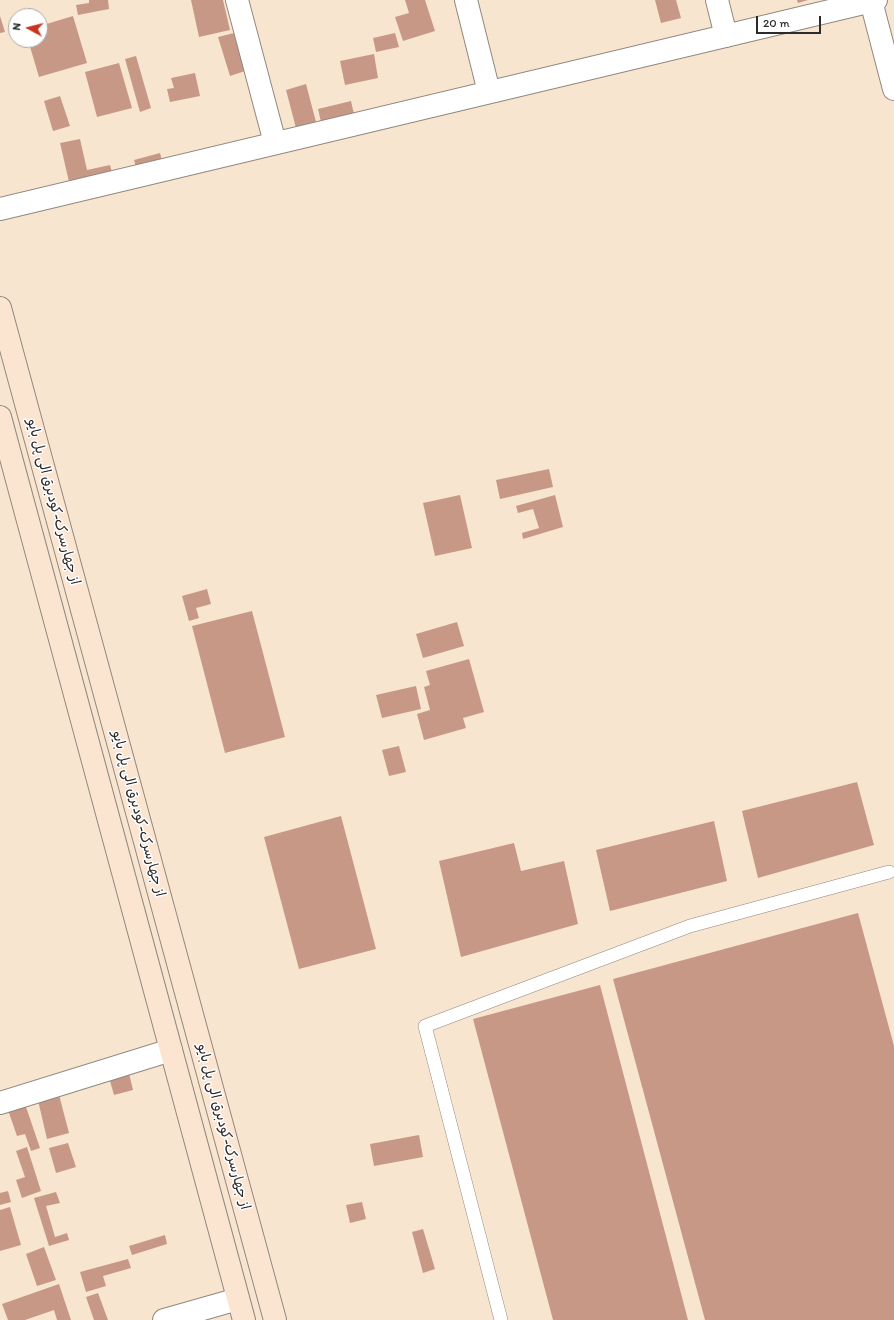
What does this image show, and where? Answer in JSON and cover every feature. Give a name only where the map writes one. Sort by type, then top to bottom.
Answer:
[{"type":"street","points":[[237,0],[275,143]]},
{"type":"street","points":[[466,0],[489,92]]},
{"type":"street","points":[[717,0],[726,36]]},
{"type":"street","points":[[0,209],[873,1],[894,89]]},
{"type":"street","name":"از جهارسرک-کودبرق الی پل بایو","points":[[0,308],[275,1320]]},
{"type":"street","name":"از جهارسرک-کودبرق الی پل بایو","points":[[0,417],[244,1320]]},
{"type":"street","points":[[0,1103],[171,1050]]},
{"type":"street","points":[[164,1320],[238,1299]]},
{"type":"lane","points":[[502,1320],[425,1026],[690,926],[889,872]]},
{"type":"building","points":[[89,0],[108,0],[109,9],[78,15],[76,5],[89,3]]},
{"type":"building","points":[[191,0],[223,0],[230,30],[199,37]]},
{"type":"building","points":[[405,0],[425,0],[435,31],[403,41],[395,17],[409,13]]},
{"type":"building","points":[[655,0],[676,0],[681,18],[661,23]]},
{"type":"building","points":[[797,0],[808,0],[798,3]]},
{"type":"building","points":[[0,16],[5,32],[0,33]]},
{"type":"building","points":[[73,16],[87,63],[39,77],[30,48],[48,48],[48,24]]},
{"type":"building","points":[[234,33],[245,71],[230,76],[218,37]]},
{"type":"building","points":[[395,33],[399,47],[376,52],[373,38]]},
{"type":"building","points":[[374,54],[378,78],[345,85],[340,61]]},
{"type":"building","points":[[136,56],[151,108],[140,112],[125,59]]},
{"type":"building","points":[[119,63],[132,108],[97,117],[85,72]]},
{"type":"building","points":[[195,73],[200,96],[170,102],[167,89],[174,88],[171,78]]},
{"type":"building","points":[[306,84],[316,122],[296,128],[286,90]]},
{"type":"building","points":[[60,96],[70,126],[53,131],[44,101]]},
{"type":"building","points":[[351,101],[354,114],[321,122],[318,109]]},
{"type":"building","points":[[80,139],[87,170],[110,165],[113,176],[70,186],[60,143]]},
{"type":"building","points":[[160,153],[163,164],[137,170],[134,160]]},
{"type":"building","points":[[549,469],[553,487],[500,499],[496,480]]},
{"type":"building","points":[[460,495],[472,548],[435,556],[423,503]]},
{"type":"building","points":[[555,495],[563,527],[523,539],[522,533],[539,528],[533,509],[518,513],[516,506]]},
{"type":"building","points":[[207,589],[211,604],[196,608],[199,618],[189,621],[182,596]]},
{"type":"building","points":[[252,611],[285,737],[225,753],[192,626]]},
{"type":"building","points":[[457,622],[464,646],[423,658],[416,634]]},
{"type":"building","points":[[469,659],[484,712],[463,718],[466,728],[424,740],[417,714],[430,710],[424,687],[430,685],[426,671]]},
{"type":"building","points":[[416,686],[421,709],[382,718],[376,695]]},
{"type":"building","points":[[399,746],[406,772],[389,776],[382,750]]},
{"type":"building","points":[[857,782],[874,845],[758,878],[742,811]]},
{"type":"building","points":[[341,816],[376,949],[299,969],[264,837]]},
{"type":"building","points":[[714,821],[727,881],[610,911],[596,850]]},
{"type":"building","points":[[514,843],[521,871],[564,861],[578,924],[461,957],[439,861]]},
{"type":"building","points":[[858,913],[894,1046],[894,1320],[705,1320],[613,979]]},
{"type":"building","points":[[600,985],[688,1320],[553,1320],[473,1019]]},
{"type":"building","points":[[128,1069],[133,1090],[114,1095],[108,1074]]},
{"type":"building","points":[[58,1091],[69,1133],[47,1139],[37,1096]]},
{"type":"building","points":[[25,1104],[40,1148],[31,1151],[25,1134],[17,1136],[8,1110]]},
{"type":"building","points":[[419,1135],[423,1157],[374,1166],[370,1144]]},
{"type":"building","points":[[68,1143],[76,1167],[56,1173],[49,1148]]},
{"type":"building","points":[[27,1147],[41,1191],[22,1198],[16,1180],[25,1177],[16,1151]]},
{"type":"building","points":[[8,1191],[11,1202],[0,1205],[0,1193]]},
{"type":"building","points":[[56,1192],[60,1203],[46,1206],[55,1237],[67,1233],[69,1240],[49,1246],[34,1198]]},
{"type":"building","points":[[362,1202],[366,1219],[350,1223],[346,1205]]},
{"type":"building","points":[[10,1207],[21,1245],[0,1251],[0,1210]]},
{"type":"building","points":[[423,1229],[435,1269],[423,1273],[412,1232]]},
{"type":"building","points":[[165,1235],[167,1244],[132,1255],[129,1246]]},
{"type":"building","points":[[44,1247],[56,1280],[37,1286],[26,1254]]},
{"type":"building","points":[[128,1259],[131,1268],[103,1276],[106,1286],[86,1292],[80,1272]]},
{"type":"building","points":[[59,1284],[71,1320],[57,1320],[54,1310],[25,1320],[8,1320],[2,1304]]},
{"type":"building","points":[[98,1293],[108,1320],[94,1320],[86,1297]]}]
